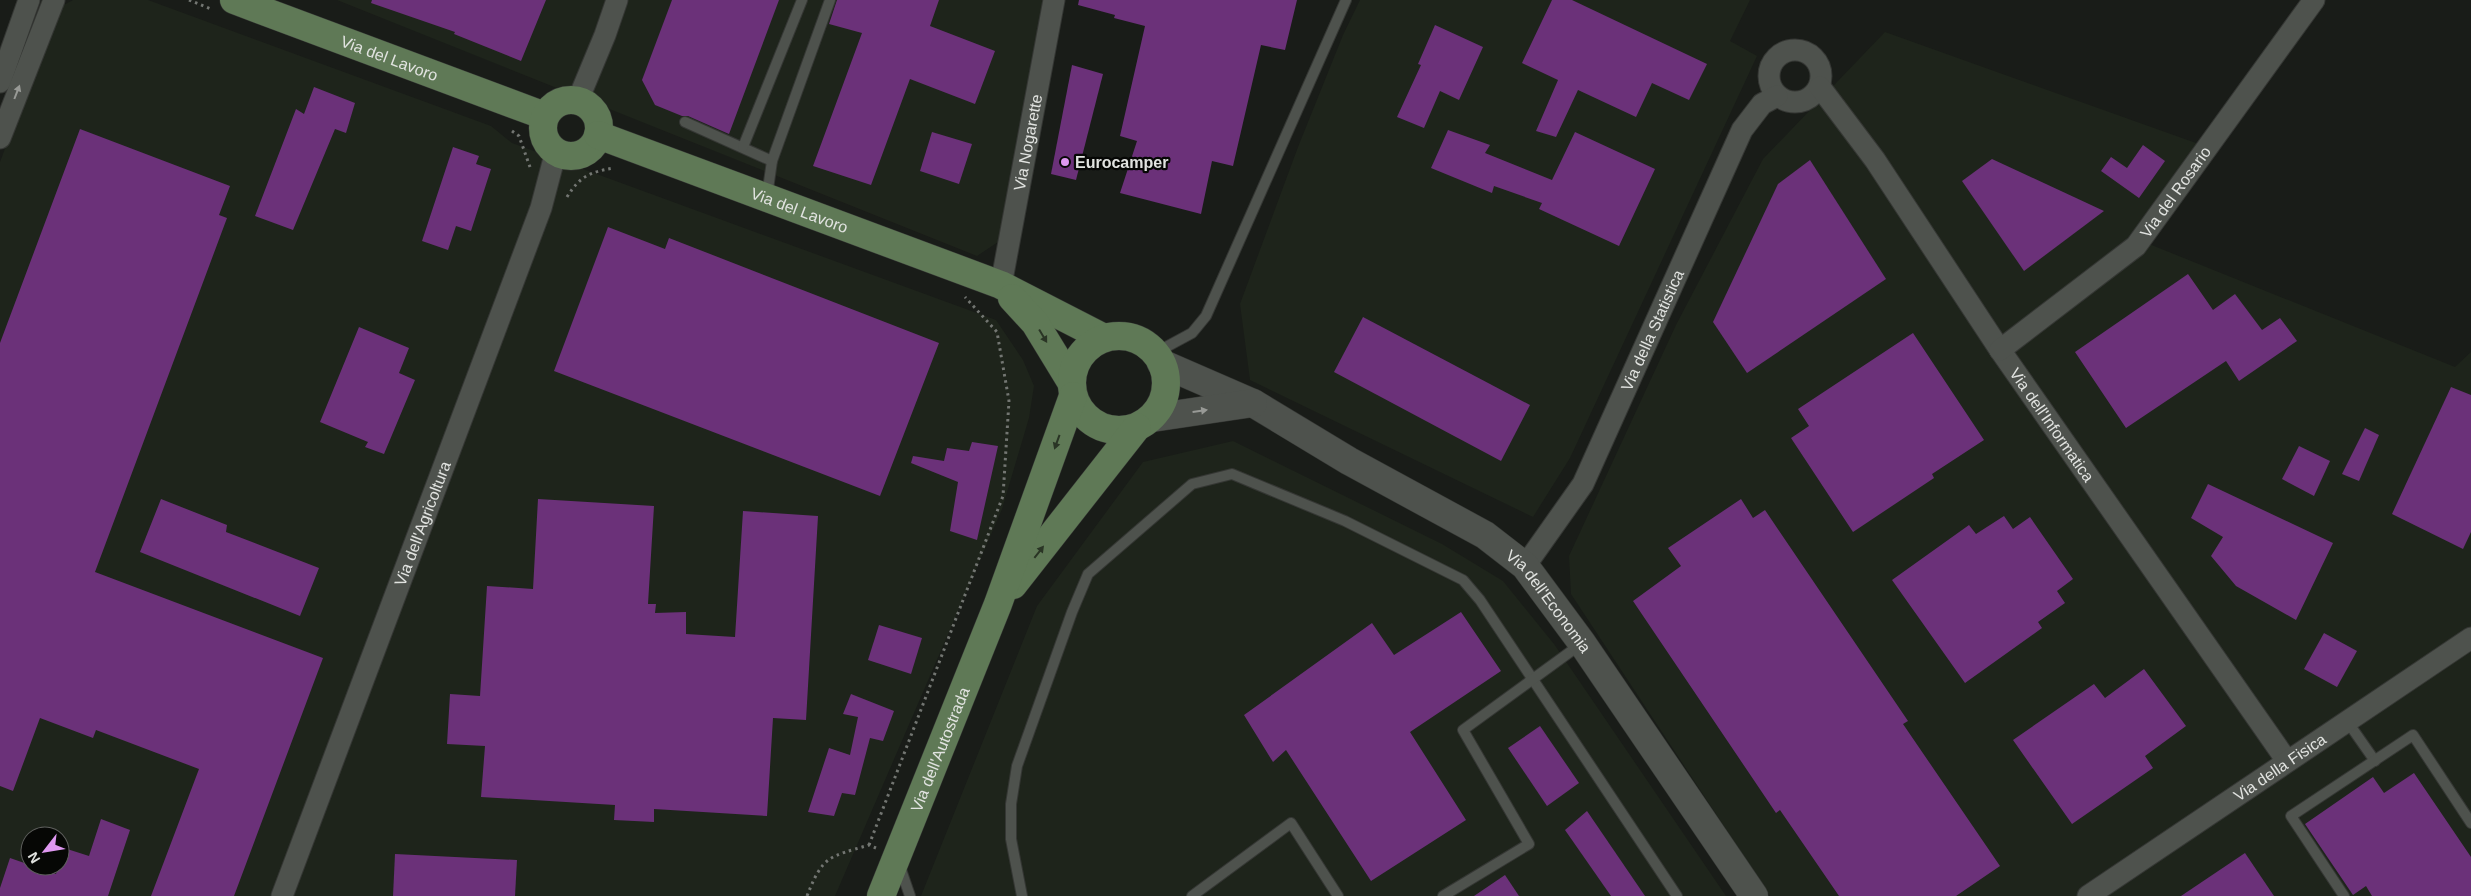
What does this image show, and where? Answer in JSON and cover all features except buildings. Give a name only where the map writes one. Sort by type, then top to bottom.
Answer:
[{"type":"main road","name":"Via del Lavoro","points":[[234,0],[546,116]]},
{"type":"main road","points":[[578,100],[592,110],[597,117],[598,134],[595,142],[581,154],[564,155],[556,151],[545,139],[543,123],[555,104],[578,100]]},
{"type":"main road","name":"Via del Lavoro","points":[[598,134],[1001,285],[1104,338]]},
{"type":"main road","name":"Via del Lavoro","points":[[1001,285],[1035,323],[1072,389]]},
{"type":"main road","points":[[1104,338],[1118,336],[1132,338],[1145,344],[1158,358]]},
{"type":"main road","name":"Via dell'Autostrada","points":[[881,896],[998,604],[1072,389],[1074,368],[1080,355],[1091,345],[1104,338]]},
{"type":"main road","name":"Via dell'Economia","points":[[1158,358],[1253,403],[1349,461],[1485,535],[1525,566],[1582,643],[1754,896]]},
{"type":"main road","name":"Via dell'Autostrada","points":[[998,604],[1144,422],[1160,406],[1166,392],[1166,377],[1158,358]]},
{"type":"main road","points":[[1072,389],[1080,410],[1091,422],[1105,429],[1121,431],[1144,422],[1253,403]]},
{"type":"street","points":[[0,82],[30,0]]},
{"type":"street","points":[[0,138],[54,0]]},
{"type":"street","points":[[578,100],[605,35],[617,0]]},
{"type":"street","name":"Via Nogarette","points":[[1001,285],[1054,0]]},
{"type":"street","name":"Via del Rosario","points":[[2000,350],[2136,246],[2314,0]]},
{"type":"street","points":[[1790,50],[1798,50],[1813,56],[1821,70],[1820,87],[1809,99],[1801,102],[1785,100],[1778,96],[1769,82],[1771,65],[1782,53],[1790,50]]},
{"type":"street","name":"Via dell'Informatica","points":[[1820,87],[1875,160],[2000,350],[2287,761]]},
{"type":"street","name":"Via della Statistica","points":[[1525,566],[1583,484],[1742,130],[1762,104],[1778,96]]},
{"type":"street","name":"Via dell'Agricoltura","points":[[282,896],[541,208],[556,151]]},
{"type":"street","name":"Via della Fisica","points":[[2088,896],[2471,638]]},
{"type":"lane","points":[[743,147],[802,0]]},
{"type":"lane","points":[[767,197],[772,161],[830,0]]},
{"type":"lane","points":[[1158,358],[1192,332],[1206,316],[1346,0]]},
{"type":"lane","points":[[685,122],[772,161]]},
{"type":"lane","points":[[1022,896],[1011,839],[1011,804],[1017,766],[1072,612],[1088,574],[1192,484],[1232,474],[1345,521],[1463,580],[1480,600],[1677,896]]},
{"type":"lane","points":[[1443,896],[1529,844],[1463,730],[1582,643]]},
{"type":"lane","points":[[2347,721],[2375,761]]},
{"type":"lane","points":[[2344,896],[2291,816],[2413,736],[2471,823]]},
{"type":"lane","points":[[1192,896],[1291,823],[1338,896]]},
{"type":"lane","points":[[897,858],[910,896]]},
{"type":"path","points":[[807,896],[816,873],[832,856],[869,845],[1003,496],[1009,401],[996,332],[964,298],[975,275]]},
{"type":"shaded area","points":[[73,0],[148,0],[491,126],[512,143],[996,320],[1023,360],[1034,386],[1029,418],[1002,509],[835,896],[0,896],[0,162],[48,33],[64,5]]},
{"type":"shaded area","points":[[337,0],[1049,0],[1001,240],[977,256]]},
{"type":"shaded area","points":[[1360,0],[1750,0],[1730,41],[1757,56],[1570,458],[1533,517],[1250,380],[1240,304],[1298,147],[1343,35]]},
{"type":"shaded area","points":[[1885,32],[2210,148],[2144,242],[2455,367],[2471,352],[2471,896],[1770,896],[1571,594],[1569,556],[1676,325],[1763,159]]},
{"type":"shaded area","points":[[1233,441],[1442,544],[1503,581],[1554,644],[1726,896],[921,896],[1037,606],[1143,462]]},
{"type":"place","name":"Eurocamper","points":[[1065,162]]}]
